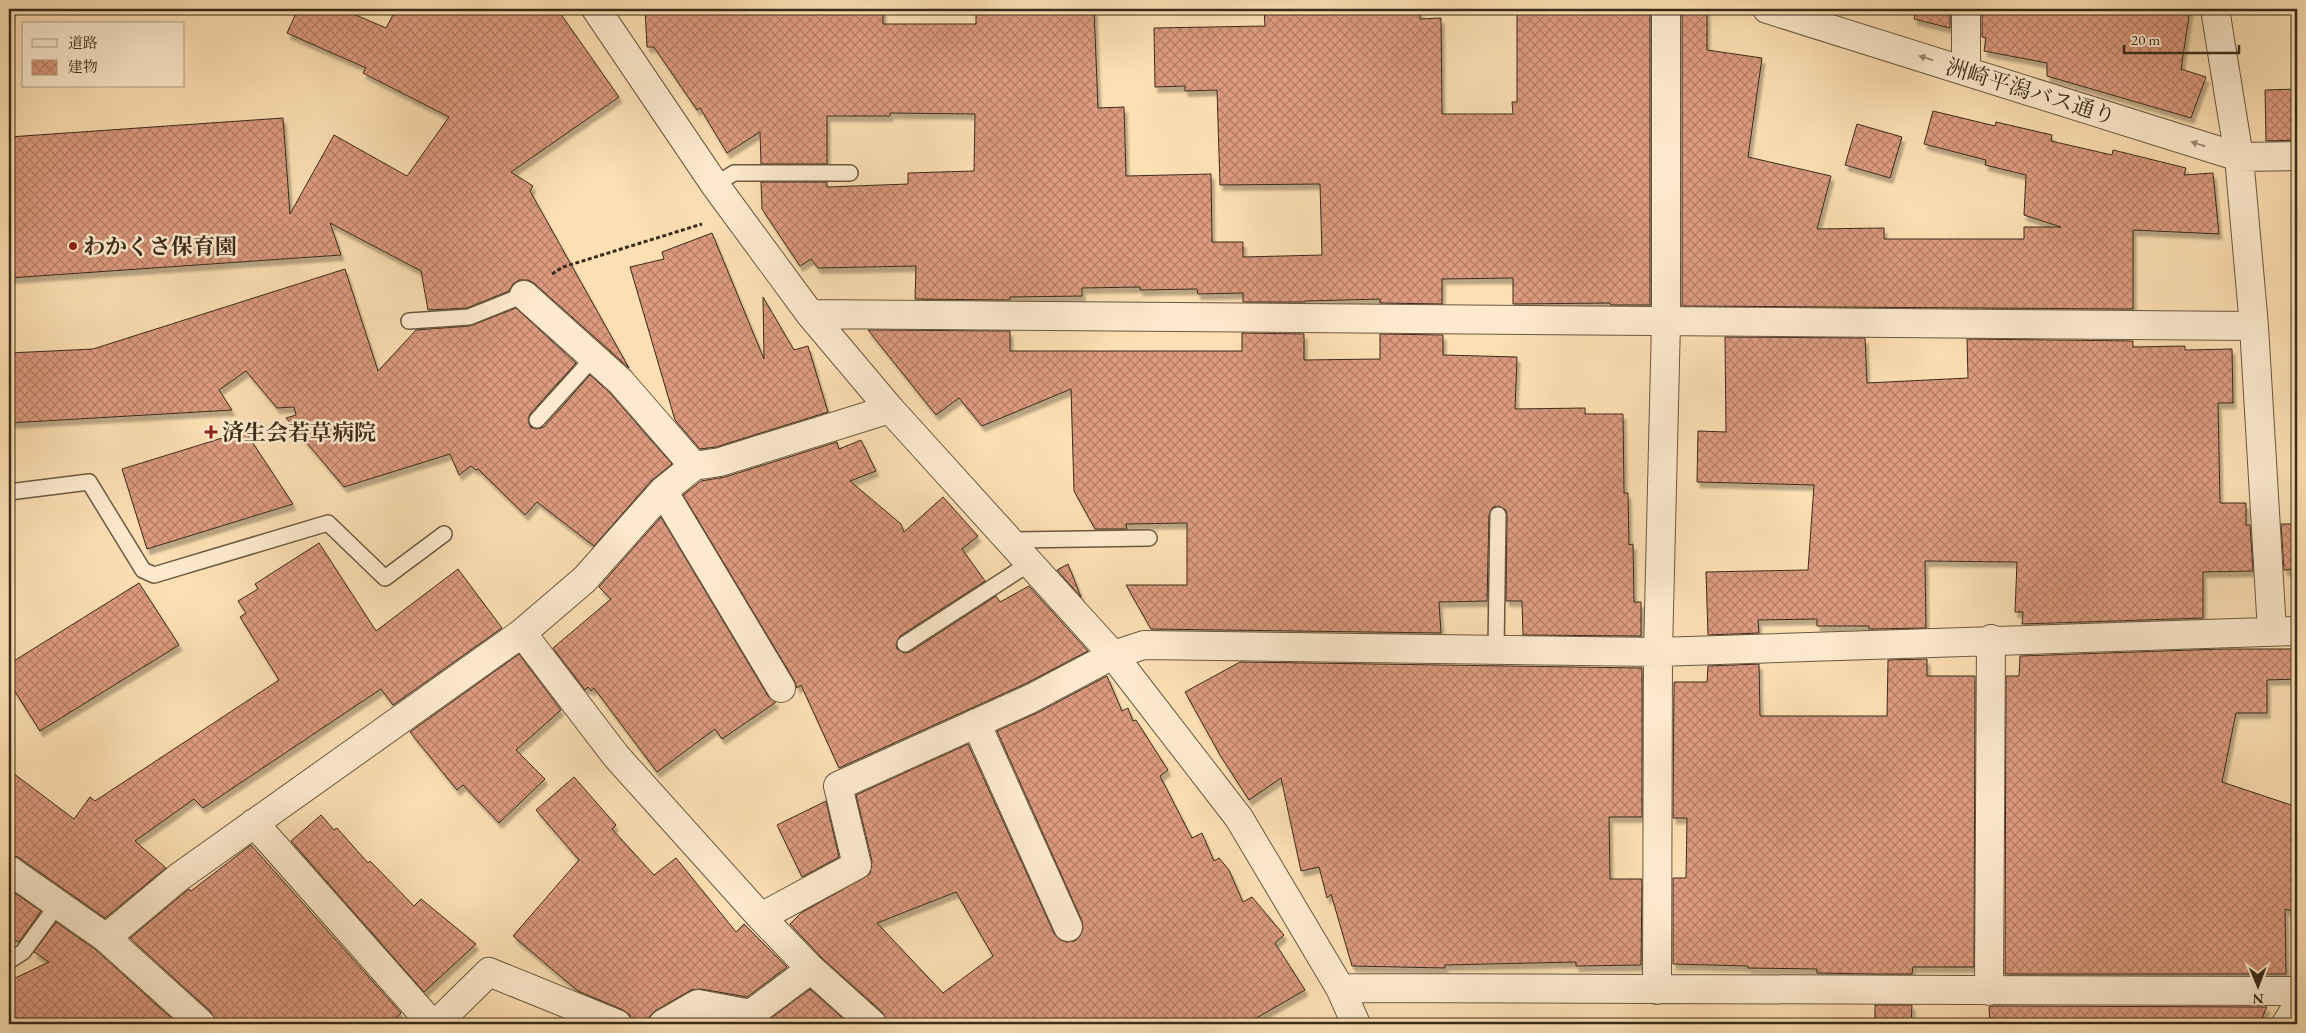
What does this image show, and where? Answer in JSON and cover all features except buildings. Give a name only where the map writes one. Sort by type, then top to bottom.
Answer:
[{"type":"street","points":[[596,9],[715,185],[810,314],[890,409],[1113,656],[1239,818],[1340,988],[1356,1024]]},
{"type":"street","points":[[1657,990],[1658,652],[1666,322],[1666,9]]},
{"type":"street","name":"洲崎平潟バス通り","points":[[1767,9],[2239,157],[2297,156]]},
{"type":"street","points":[[1966,9],[1966,71]]},
{"type":"street","points":[[761,917],[857,865],[838,786],[1032,698],[1113,656],[1144,645],[1658,652],[2285,631],[2239,157],[2215,9]]},
{"type":"street","points":[[524,295],[621,382],[694,466]]},
{"type":"street","points":[[810,314],[2254,326]]},
{"type":"street","points":[[106,938],[179,877],[522,633],[585,579],[663,491],[694,466],[720,462],[890,409]]},
{"type":"street","points":[[663,491],[781,688]]},
{"type":"street","points":[[522,633],[616,756],[761,917],[811,969],[872,1024]]},
{"type":"street","points":[[1989,991],[1991,640]]},
{"type":"street","points":[[976,723],[1068,928]]},
{"type":"street","points":[[254,823],[432,1024]]},
{"type":"street","points":[[9,870],[106,938],[201,1024]]},
{"type":"street","points":[[663,1024],[698,1004],[751,1014],[811,969]]},
{"type":"street","points":[[436,1024],[489,972],[617,1024]]},
{"type":"street","points":[[1340,988],[2297,991]]},
{"type":"street","points":[[2286,1024],[2297,1006]]},
{"type":"lane","points":[[715,185],[734,173],[850,173]]},
{"type":"lane","points":[[409,321],[469,316],[524,295]]},
{"type":"lane","points":[[537,420],[594,357]]},
{"type":"lane","points":[[9,492],[89,482],[143,570],[154,575],[328,523],[385,578],[444,534]]},
{"type":"lane","points":[[1496,649],[1498,515]]},
{"type":"lane","points":[[1009,540],[1149,538]]},
{"type":"lane","points":[[905,644],[1030,563]]},
{"type":"lane","points":[[9,961],[23,952],[58,904]]},
{"type":"path","points":[[524,295],[563,266],[736,214]]},
{"type":"place","name":"わかくさ保育園","points":[[73,246]]},
{"type":"place","name":"済生会若草病院","points":[[211,432]]}]
